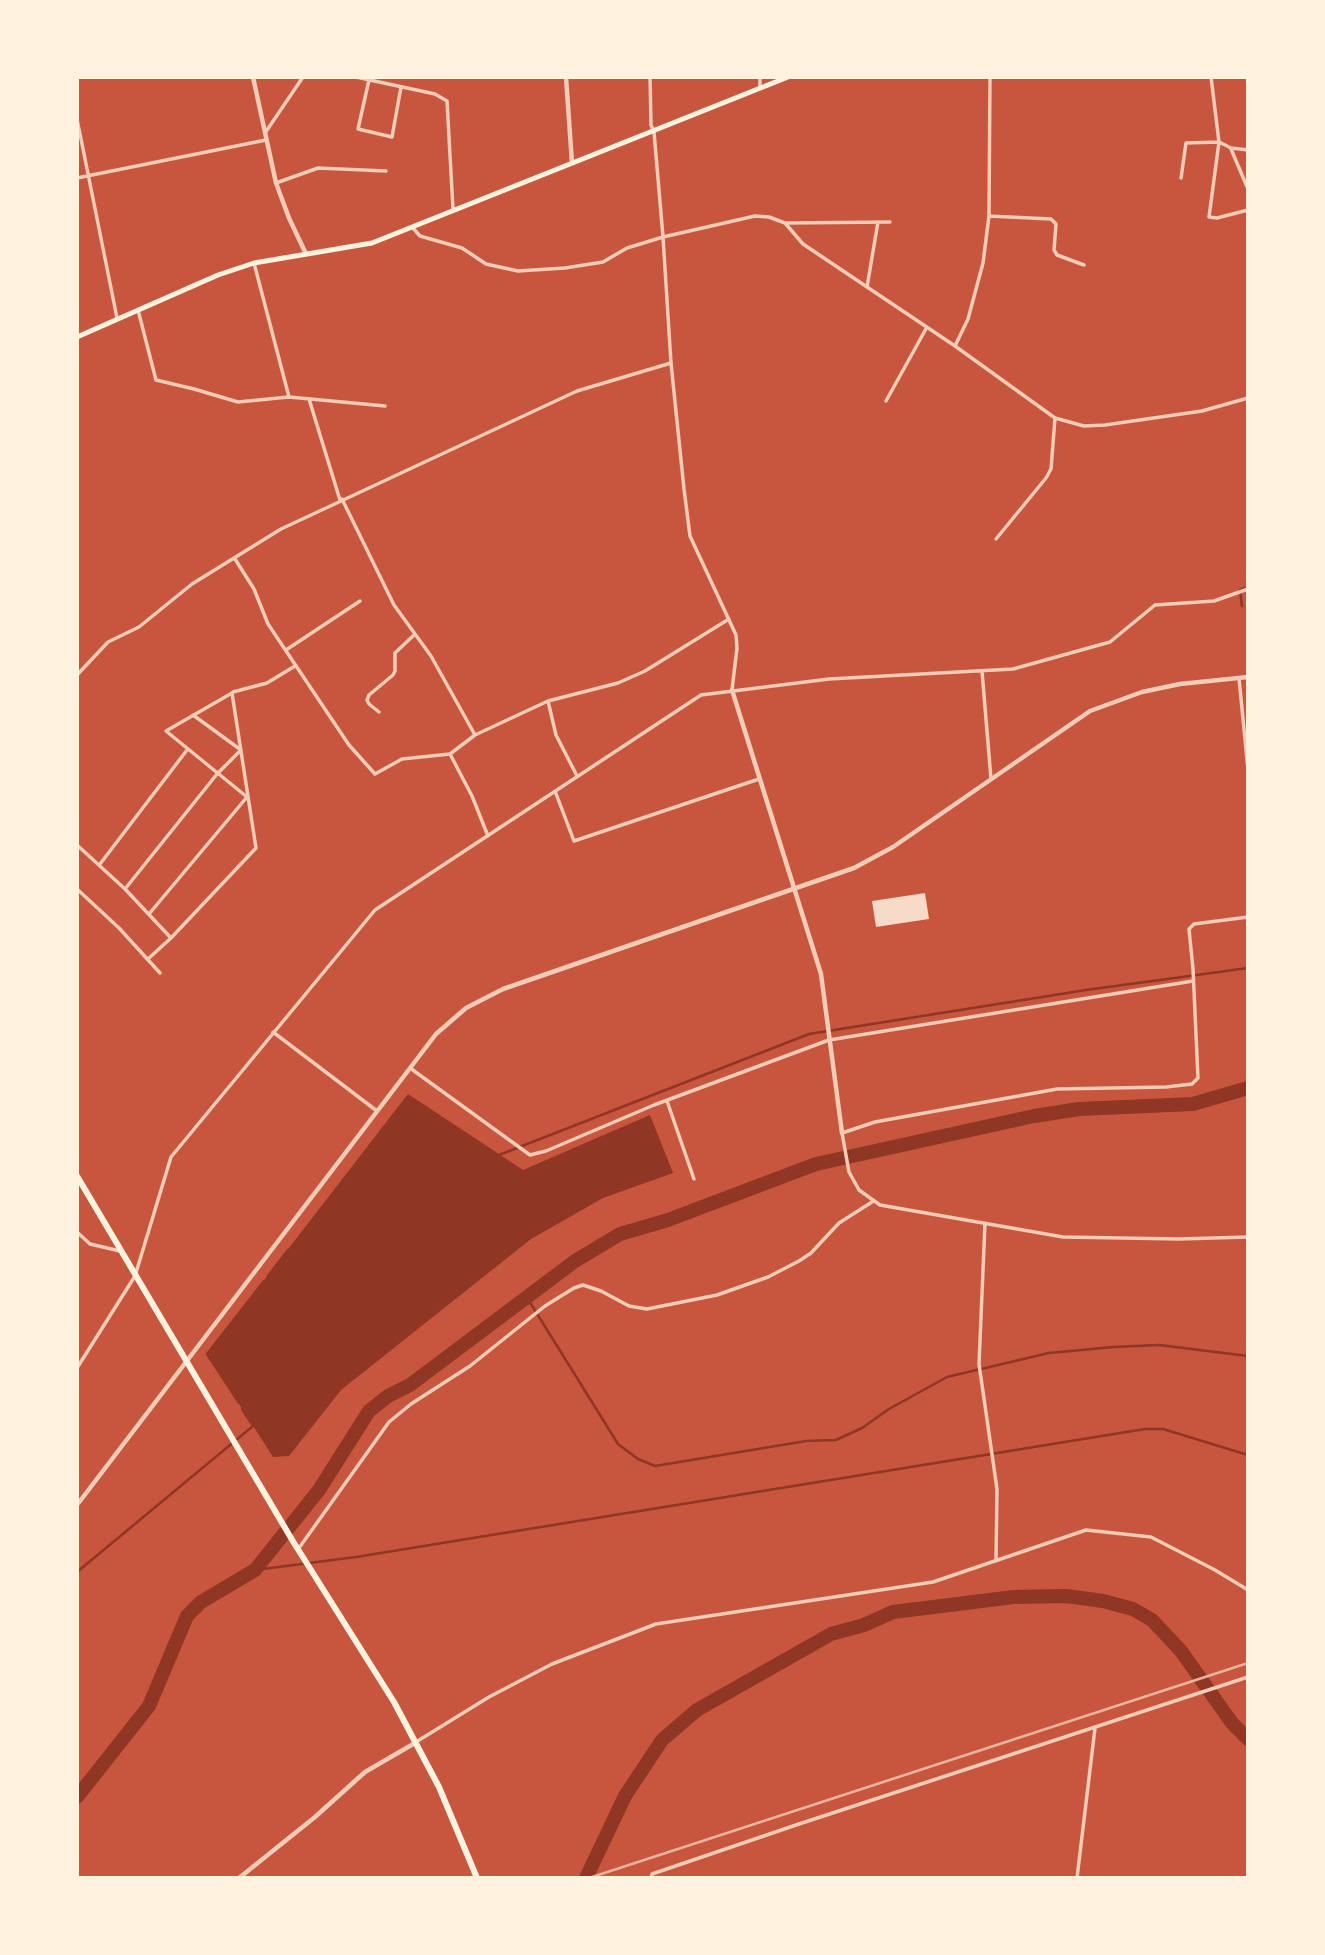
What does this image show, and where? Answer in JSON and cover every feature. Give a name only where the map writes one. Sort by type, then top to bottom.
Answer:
[{"type":"main road","points":[[77,337],[218,275],[254,263],[372,243],[788,77]]},
{"type":"main road","points":[[77,1176],[283,1526],[394,1702],[449,1809],[477,1878]]},
{"type":"street","points":[[254,77],[276,183],[306,254]]},
{"type":"street","points":[[265,133],[303,77]]},
{"type":"street","points":[[356,77],[435,94],[447,102],[453,212]]},
{"type":"street","points":[[566,77],[572,165]]},
{"type":"street","points":[[650,77],[651,125],[654,132],[663,237],[671,363],[690,536],[736,635],[732,690],[821,974],[849,1172],[859,1190],[880,1205],[1063,1237],[1248,1237]]},
{"type":"street","points":[[760,77],[760,88]]},
{"type":"street","points":[[955,346],[968,320],[983,263],[989,216],[990,77]]},
{"type":"street","points":[[1211,77],[1219,142],[1209,217],[1217,218],[1248,210]]},
{"type":"street","points":[[369,80],[358,129],[392,137],[401,87]]},
{"type":"street","points":[[77,119],[117,318]]},
{"type":"street","points":[[77,178],[266,140]]},
{"type":"street","points":[[1181,178],[1186,143],[1219,142],[1231,148],[1248,150]]},
{"type":"street","points":[[1231,148],[1248,189]]},
{"type":"street","points":[[276,183],[330,166],[386,171]]},
{"type":"street","points":[[412,226],[420,236],[462,248],[486,264],[518,271],[603,262],[627,248],[663,237],[755,216],[769,217],[785,223],[891,222]]},
{"type":"street","points":[[989,216],[1051,219],[1056,224],[1054,250],[1057,255],[1084,265]]},
{"type":"street","points":[[867,287],[878,222]]},
{"type":"street","points":[[785,223],[803,244],[955,346],[1055,418],[1084,426],[1105,425],[1202,411],[1248,398]]},
{"type":"street","points":[[254,263],[289,397]]},
{"type":"street","points":[[138,310],[156,380],[238,402],[289,397],[385,406]]},
{"type":"street","points":[[886,401],[926,327]]},
{"type":"street","points":[[77,675],[108,642],[138,627],[192,584],[281,528],[577,391],[671,363]]},
{"type":"street","points":[[309,399],[341,500],[394,605],[431,656],[475,735]]},
{"type":"street","points":[[996,539],[1051,469],[1055,418]]},
{"type":"street","points":[[235,559],[254,589],[268,624],[285,651],[349,745],[374,774],[402,759],[450,754],[475,735],[548,701],[618,683],[645,671],[729,620]]},
{"type":"street","points":[[77,1368],[135,1276],[172,1157],[375,910],[701,695],[829,679],[1013,669],[1110,642],[1155,605],[1214,601],[1248,589]]},
{"type":"street","points":[[285,651],[360,601]]},
{"type":"street","points":[[379,712],[369,704],[369,695],[393,676],[395,653],[415,634]]},
{"type":"street","points":[[247,797],[166,731],[232,692],[267,683],[295,666]]},
{"type":"street","points":[[982,671],[991,779]]},
{"type":"street","points":[[1239,677],[1248,770]]},
{"type":"street","points":[[78,1502],[436,1034],[452,1018],[481,998],[532,978],[794,890],[870,860],[1090,711],[1142,692],[1180,684],[1248,677]]},
{"type":"street","points":[[148,959],[171,939],[256,848],[232,692]]},
{"type":"street","points":[[548,701],[556,734],[577,777]]},
{"type":"street","points":[[193,715],[240,750]]},
{"type":"street","points":[[100,864],[187,750]]},
{"type":"street","points":[[125,889],[217,774],[240,750]]},
{"type":"street","points":[[450,754],[472,796],[488,836]]},
{"type":"street","points":[[555,791],[574,841],[760,779]]},
{"type":"street","points":[[149,914],[247,797]]},
{"type":"street","points":[[77,845],[100,864],[171,939]]},
{"type":"street","points":[[77,888],[160,972]]},
{"type":"street","points":[[842,1133],[876,1122],[1057,1089],[1192,1084],[1198,1078],[1189,929],[1194,924],[1248,917]]},
{"type":"street","points":[[410,1068],[530,1155],[829,1040],[1193,981]]},
{"type":"street","points":[[273,1032],[377,1111]]},
{"type":"street","points":[[667,1101],[694,1179]]},
{"type":"street","points":[[296,1546],[389,1422],[411,1404],[470,1366],[545,1306],[574,1288],[583,1285],[629,1306],[647,1309],[717,1295],[768,1277],[799,1261],[811,1253],[839,1223],[873,1202]]},
{"type":"street","points":[[985,1223],[979,1364],[997,1489],[996,1561]]},
{"type":"street","points":[[77,1232],[90,1244],[122,1252]]},
{"type":"street","points":[[239,1878],[365,1772],[489,1697],[552,1664],[656,1625],[933,1582],[1086,1530],[1151,1537],[1248,1590]]},
{"type":"street","points":[[651,1878],[652,1874],[800,1824],[1248,1677]]},
{"type":"street","points":[[1076,1878],[1095,1728]]},
{"type":"shaded area","points":[[408,1094],[523,1170],[650,1115],[673,1173],[603,1198],[531,1239],[341,1390],[289,1456],[273,1457],[207,1354]]},
{"type":"building","points":[[925,893],[929,919],[876,927],[872,901]]},
{"type":"waterway","points":[[1242,606],[1240,590],[1248,587]]},
{"type":"waterway","points":[[499,1155],[809,1034],[1086,990],[1248,968]]},
{"type":"waterway","points":[[77,1797],[149,1706],[187,1616],[201,1602],[255,1570],[319,1490],[369,1411],[388,1396],[410,1385],[575,1261],[620,1234],[668,1220],[816,1164],[1034,1116],[1079,1109],[1193,1104],[1248,1088]]},
{"type":"waterway","points":[[268,1276],[288,1250]]},
{"type":"waterway","points":[[239,1403],[207,1354],[264,1281]]},
{"type":"waterway","points":[[526,1296],[618,1444],[638,1459],[655,1466],[806,1441],[836,1440],[862,1428],[889,1409],[947,1377],[1049,1353],[1159,1345],[1248,1356]]},
{"type":"waterway","points":[[77,1572],[253,1426],[242,1409]]},
{"type":"waterway","points":[[255,1570],[356,1557],[1145,1429],[1163,1429],[1248,1455]]},
{"type":"waterway","points":[[586,1878],[625,1796],[662,1740],[697,1710],[831,1634],[864,1625],[893,1612],[1014,1597],[1066,1596],[1103,1601],[1133,1609],[1152,1620],[1181,1651],[1232,1723],[1248,1739]]},
{"type":"railway","points":[[589,1878],[1248,1663]]}]
